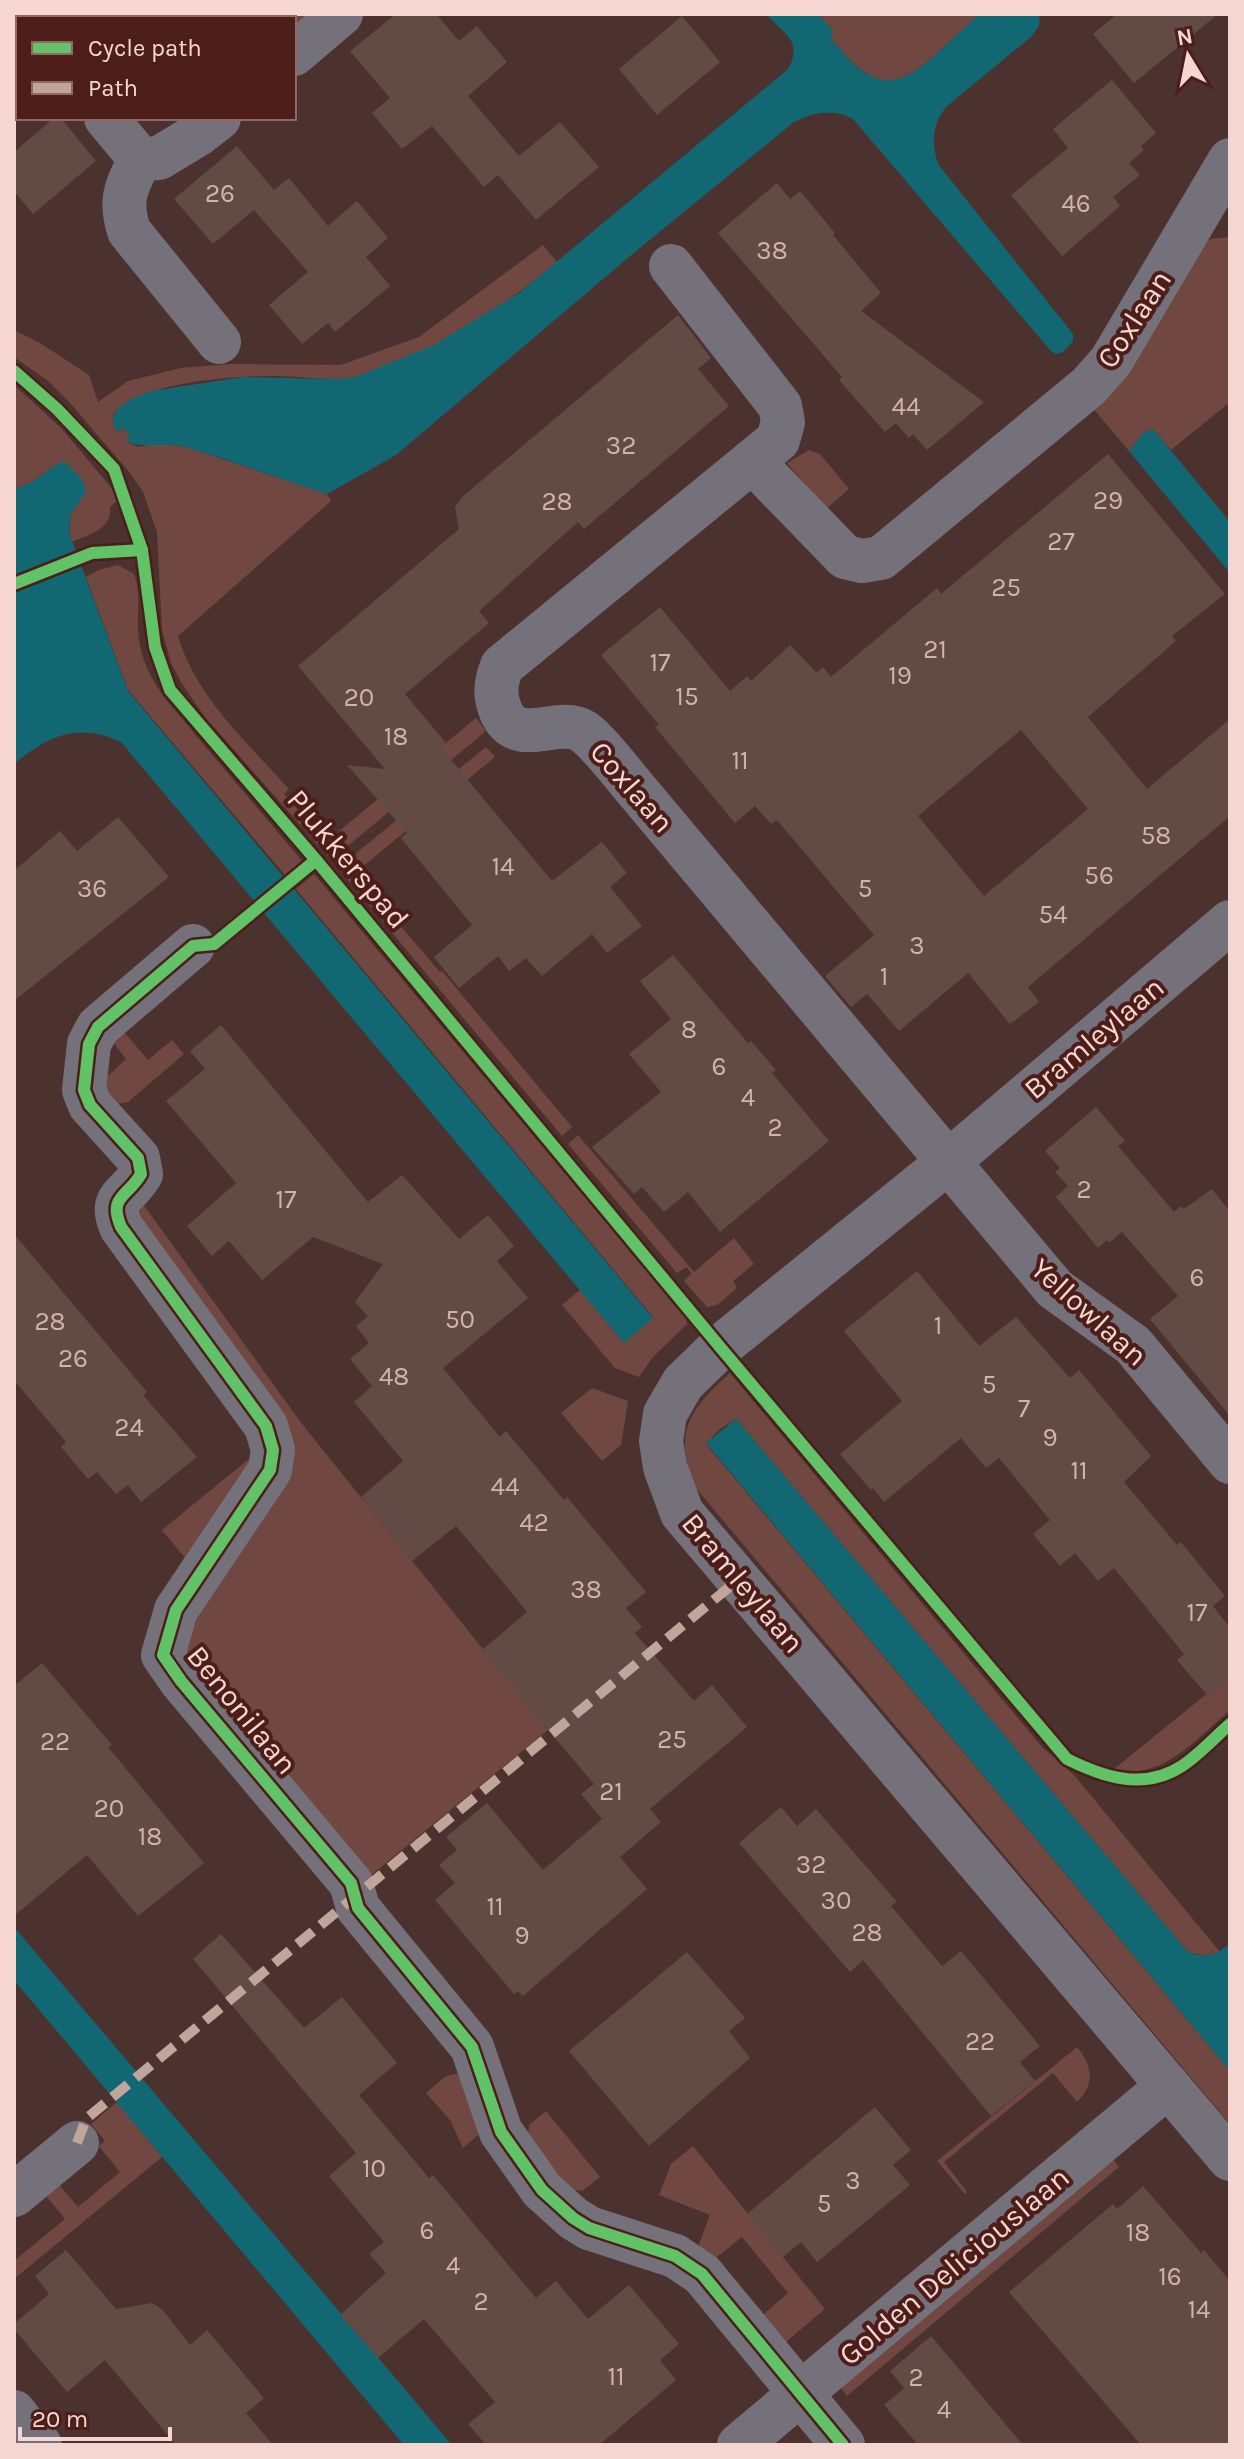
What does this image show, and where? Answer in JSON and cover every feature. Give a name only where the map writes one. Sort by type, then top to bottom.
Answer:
[{"type":"street","points":[[296,52],[341,14]]},
{"type":"street","points":[[108,120],[140,159]]},
{"type":"street","points":[[140,159],[159,158],[216,120]]},
{"type":"street","points":[[140,159],[125,190],[122,209],[129,231],[219,342]]},
{"type":"street","name":"Coxlaan","points":[[752,461],[845,557],[862,561],[881,558],[1089,386],[1111,361],[1218,210],[1230,160]]},
{"type":"street","name":"Coxlaan","points":[[671,266],[780,406],[783,422],[778,440],[502,666],[495,685],[497,703],[506,722],[520,730],[569,727],[583,732],[638,792],[948,1162]]},
{"type":"street","name":"Bramleylaan","points":[[1230,922],[948,1162],[720,1347],[683,1383],[665,1414],[661,1441],[665,1467],[682,1513],[1230,2159]]},
{"type":"street","name":"Benonilaan","points":[[193,946],[98,1027],[89,1044],[84,1090],[90,1105],[138,1158],[141,1174],[134,1186],[117,1200],[114,1211],[121,1227],[266,1426],[273,1450],[270,1470],[176,1610],[163,1655],[181,1681],[351,1883],[358,1908],[472,2047],[501,2132],[542,2190],[589,2228],[675,2256],[702,2274],[801,2394]]},
{"type":"street","name":"Yellowlaan","points":[[948,1162],[1055,1289],[1133,1345],[1230,1462]]},
{"type":"street","name":"Golden Deliciouslaan","points":[[739,2445],[1168,2086]]},
{"type":"street","points":[[14,2195],[77,2143]]},
{"type":"street","points":[[801,2394],[843,2445]]},
{"type":"street","points":[[14,2412],[40,2445]]},
{"type":"shaded area","points":[[308,14],[296,24],[296,16],[112,16]]},
{"type":"shaded area","points":[[818,14],[978,14],[920,67],[910,74],[889,80],[867,74],[852,62],[831,39],[833,31]]},
{"type":"shaded area","points":[[1230,237],[1230,402],[1171,450],[1153,429],[1143,433],[1129,451],[1092,407],[1199,247],[1211,239]]},
{"type":"shaded area","points":[[543,245],[557,262],[535,280],[440,344],[388,367],[340,379],[259,376],[188,383],[141,395],[124,404],[113,416],[118,431],[123,427],[130,436],[126,441],[138,447],[159,443],[186,447],[327,494],[331,501],[178,636],[186,658],[210,699],[289,789],[284,794],[326,842],[476,718],[486,731],[331,860],[205,717],[182,684],[171,663],[162,630],[157,532],[143,492],[71,404],[48,381],[14,357],[14,330],[89,375],[98,402],[128,381],[181,368],[231,364],[341,365],[419,337]]},
{"type":"shaded area","points":[[14,385],[61,428],[120,498],[110,507],[107,521],[98,530],[72,542],[70,518],[80,480],[63,462],[28,484],[14,488]]},
{"type":"shaded area","points":[[809,450],[820,454],[849,489],[826,509],[787,463]]},
{"type":"shaded area","points":[[118,565],[134,574],[138,595],[139,641],[151,677],[167,701],[302,861],[285,875],[128,690],[86,577]]},
{"type":"shaded area","points":[[486,747],[495,757],[355,873],[442,971],[572,1127],[562,1136],[338,868]]},
{"type":"shaded area","points":[[314,874],[687,1319],[687,1324],[652,1358],[639,1377],[615,1368],[562,1305],[580,1290],[624,1343],[653,1317],[296,889]]},
{"type":"shaded area","points":[[124,1032],[148,1060],[172,1040],[184,1054],[128,1102],[117,1104],[107,1098],[104,1080],[126,1059],[113,1042]]},
{"type":"shaded area","points":[[578,1135],[694,1272],[734,1238],[754,1264],[733,1281],[737,1288],[717,1305],[707,1307],[684,1281],[692,1273],[686,1267],[677,1273],[568,1144]]},
{"type":"shaded area","points":[[143,1204],[302,1424],[548,1730],[364,1881],[179,1643],[284,1483],[143,1228],[139,1212]]},
{"type":"shaded area","points":[[730,1373],[1042,1747],[1074,1775],[1220,1952],[1205,1956],[1188,1952],[736,1419],[720,1429],[706,1444],[1230,2071],[1230,2124],[695,1487],[685,1451],[689,1423],[704,1398]]},
{"type":"shaded area","points":[[592,1388],[628,1401],[621,1445],[602,1461],[561,1413]]},
{"type":"shaded area","points":[[255,1454],[186,1559],[162,1530]]},
{"type":"shaded area","points":[[1230,1675],[1230,1710],[1178,1755],[1148,1769],[1114,1769]]},
{"type":"shaded area","points":[[1077,2047],[1090,2075],[1087,2088],[1077,2102],[1053,2073],[944,2162],[967,2192],[965,2194],[937,2161]]},
{"type":"shaded area","points":[[464,2072],[484,2130],[463,2148],[450,2120],[426,2093],[446,2076]]},
{"type":"shaded area","points":[[117,2102],[162,2157],[14,2279],[14,2261],[65,2219],[43,2192],[56,2181],[78,2207],[120,2172],[99,2146],[105,2141],[91,2124]]},
{"type":"shaded area","points":[[546,2111],[600,2177],[582,2191],[568,2189],[528,2140],[529,2125]]},
{"type":"shaded area","points":[[693,2146],[825,2309],[781,2346],[759,2318],[788,2293],[742,2237],[713,2260],[697,2250],[710,2215],[659,2195],[671,2164]]},
{"type":"shaded area","points":[[1109,2154],[1119,2167],[847,2396],[837,2383]]},
{"type":"water","points":[[766,14],[818,14],[833,31],[831,39],[852,63],[867,74],[890,80],[911,74],[930,60],[978,14],[1040,14],[1039,26],[1032,36],[946,107],[935,127],[934,148],[938,164],[1073,334],[1073,341],[1063,352],[1056,354],[1051,351],[853,119],[838,113],[824,113],[794,122],[630,256],[396,455],[327,494],[186,447],[133,444],[126,441],[130,436],[123,427],[117,432],[114,417],[117,411],[129,401],[151,391],[244,377],[355,377],[434,345],[519,293],[788,69],[793,44]]},
{"type":"water","points":[[1153,429],[1230,522],[1230,573],[1129,451],[1143,433]]},
{"type":"water","points":[[64,461],[82,479],[86,492],[70,515],[69,533],[128,691],[653,1318],[624,1343],[121,742],[91,733],[64,735],[51,739],[14,764],[14,488],[28,484]]},
{"type":"water","points":[[736,1419],[1188,1952],[1210,1955],[1230,1944],[1230,2071],[706,1443]]},
{"type":"water","points":[[14,1927],[452,2445],[404,2445],[14,1980]]},
{"type":"building","points":[[396,14],[436,14],[459,41],[477,26],[507,62],[468,96],[519,156],[560,122],[599,167],[536,220],[498,175],[484,187],[432,126],[402,149],[372,113],[390,98],[350,51]]},
{"type":"building","points":[[1117,14],[1218,14],[1134,83],[1093,34]]},
{"type":"building","points":[[682,16],[720,62],[657,115],[619,69]]},
{"type":"building","points":[[1112,80],[1156,133],[1141,146],[1144,150],[1129,163],[1140,175],[1113,197],[1120,206],[1062,256],[1011,195],[1068,148],[1053,129]]},
{"type":"building","points":[[52,120],[63,120],[96,161],[33,214],[14,191],[14,152]]},
{"type":"building","points":[[237,146],[274,190],[289,178],[328,226],[357,201],[388,238],[366,257],[390,286],[335,332],[328,323],[302,344],[269,305],[308,272],[254,210],[213,244],[174,199]]},
{"type":"building","points":[[777,183],[790,199],[800,191],[881,293],[861,311],[984,402],[927,450],[913,434],[909,438],[896,423],[885,432],[839,380],[842,377],[718,233]]},
{"type":"building","points":[[678,315],[711,358],[698,369],[729,406],[584,529],[578,522],[479,611],[489,623],[405,694],[446,743],[441,748],[552,881],[602,842],[627,873],[610,887],[642,926],[607,953],[592,934],[542,976],[526,958],[509,971],[498,956],[459,988],[434,957],[472,925],[401,838],[407,833],[347,765],[385,769],[298,666],[459,529],[455,507],[462,497]]},
{"type":"building","points":[[1108,454],[1225,594],[1172,636],[1176,641],[1088,717],[1147,789],[1230,719],[1230,816],[1028,987],[1039,1002],[1010,1024],[968,973],[899,1031],[867,994],[851,1007],[825,976],[874,935],[777,820],[771,824],[755,806],[735,823],[655,727],[659,725],[601,655],[660,607],[730,691],[747,676],[751,681],[790,645],[817,673],[823,667],[831,677],[937,588],[941,594]],"holes":[[[1021,730],[1088,809],[984,896],[918,816]]]},
{"type":"building","points":[[118,817],[169,877],[14,1001],[14,871],[60,831],[77,851]]},
{"type":"building","points":[[673,955],[748,1043],[751,1041],[776,1070],[772,1073],[829,1141],[720,1232],[688,1192],[664,1212],[642,1187],[634,1194],[592,1147],[661,1092],[629,1054],[671,1019],[640,981]]},
{"type":"building","points":[[221,1025],[368,1202],[402,1175],[459,1239],[488,1215],[514,1246],[497,1261],[528,1298],[443,1368],[500,1437],[506,1431],[564,1500],[567,1497],[646,1592],[626,1608],[642,1627],[635,1633],[694,1701],[712,1685],[747,1727],[650,1809],[661,1822],[620,1857],[647,1889],[523,1996],[518,1991],[514,1994],[435,1900],[455,1883],[439,1865],[457,1850],[446,1837],[487,1803],[543,1870],[602,1819],[581,1794],[594,1784],[481,1651],[527,1612],[503,1582],[456,1526],[412,1561],[361,1497],[403,1461],[354,1402],[372,1386],[350,1359],[369,1343],[356,1326],[368,1316],[355,1302],[383,1264],[313,1237],[262,1280],[229,1241],[212,1256],[187,1226],[236,1183],[166,1101],[205,1069],[190,1051]]},
{"type":"building","points":[[1096,1107],[1125,1141],[1118,1146],[1174,1212],[1181,1206],[1184,1209],[1212,1189],[1230,1212],[1230,1416],[1150,1319],[1178,1296],[1122,1232],[1098,1248],[1056,1197],[1068,1186],[1055,1172],[1060,1168],[1045,1151]]},
{"type":"building","points":[[14,1234],[147,1392],[143,1395],[197,1457],[141,1502],[128,1485],[116,1494],[97,1472],[88,1479],[61,1447],[66,1442],[14,1380]]},
{"type":"building","points":[[917,1271],[979,1346],[1016,1317],[1070,1378],[1079,1370],[1151,1456],[1124,1482],[1177,1545],[1181,1542],[1225,1596],[1213,1606],[1230,1628],[1230,1679],[1208,1696],[1177,1660],[1184,1654],[1114,1568],[1098,1581],[1075,1553],[1060,1566],[1033,1534],[1050,1520],[999,1458],[986,1468],[961,1438],[884,1502],[840,1454],[902,1401],[844,1331]]},
{"type":"building","points":[[42,1663],[112,1745],[108,1747],[204,1863],[138,1916],[87,1855],[14,1916],[14,1686]]},
{"type":"building","points":[[781,1807],[797,1826],[816,1809],[897,1902],[891,1906],[942,1966],[961,1951],[1040,2046],[1020,2062],[1035,2081],[991,2116],[863,1960],[850,1972],[739,1843]]},
{"type":"building","points":[[221,1934],[304,2028],[342,1997],[397,2063],[359,2095],[429,2178],[433,2175],[536,2298],[556,2281],[588,2319],[629,2285],[679,2344],[660,2360],[676,2380],[599,2445],[486,2445],[468,2424],[495,2402],[424,2319],[378,2358],[340,2315],[386,2273],[369,2254],[384,2242],[329,2176],[356,2153],[193,1959]]},
{"type":"building","points":[[687,1952],[745,2018],[729,2031],[750,2058],[649,2146],[569,2051]]},
{"type":"building","points":[[875,2107],[911,2150],[893,2165],[910,2185],[817,2262],[801,2242],[783,2257],[747,2214]]},
{"type":"building","points":[[1143,2186],[1201,2253],[1204,2250],[1230,2281],[1230,2445],[1141,2445],[1009,2292],[1113,2204],[1117,2209]]},
{"type":"building","points":[[66,2250],[116,2309],[152,2303],[162,2309],[190,2345],[207,2330],[264,2398],[246,2413],[273,2445],[176,2445],[105,2360],[67,2392],[14,2329],[14,2324],[49,2294],[35,2276]]},
{"type":"building","points":[[931,2336],[1023,2445],[918,2445],[884,2405],[904,2388],[890,2371]]},
{"type":"marked path","points":[[77,2143],[86,2119],[739,1579]]},
{"type":"cycle path","name":"Plukkerspad","points":[[14,371],[57,409],[114,469],[142,550],[155,647],[170,690],[316,860],[1067,1759],[1109,1776],[1138,1780],[1153,1778],[1168,1774],[1188,1762],[1230,1724]]},
{"type":"cycle path","points":[[14,584],[92,553],[142,550]]},
{"type":"cycle path","name":"Plukkerspad","points":[[316,860],[214,944],[193,946],[98,1027],[89,1044],[84,1090],[90,1105],[138,1158],[141,1174],[118,1203],[121,1227],[266,1426],[273,1450],[270,1470],[176,1610],[163,1655],[181,1681],[351,1883],[358,1908],[472,2047],[501,2132],[542,2190],[589,2228],[675,2256],[702,2274],[843,2445]]}]
